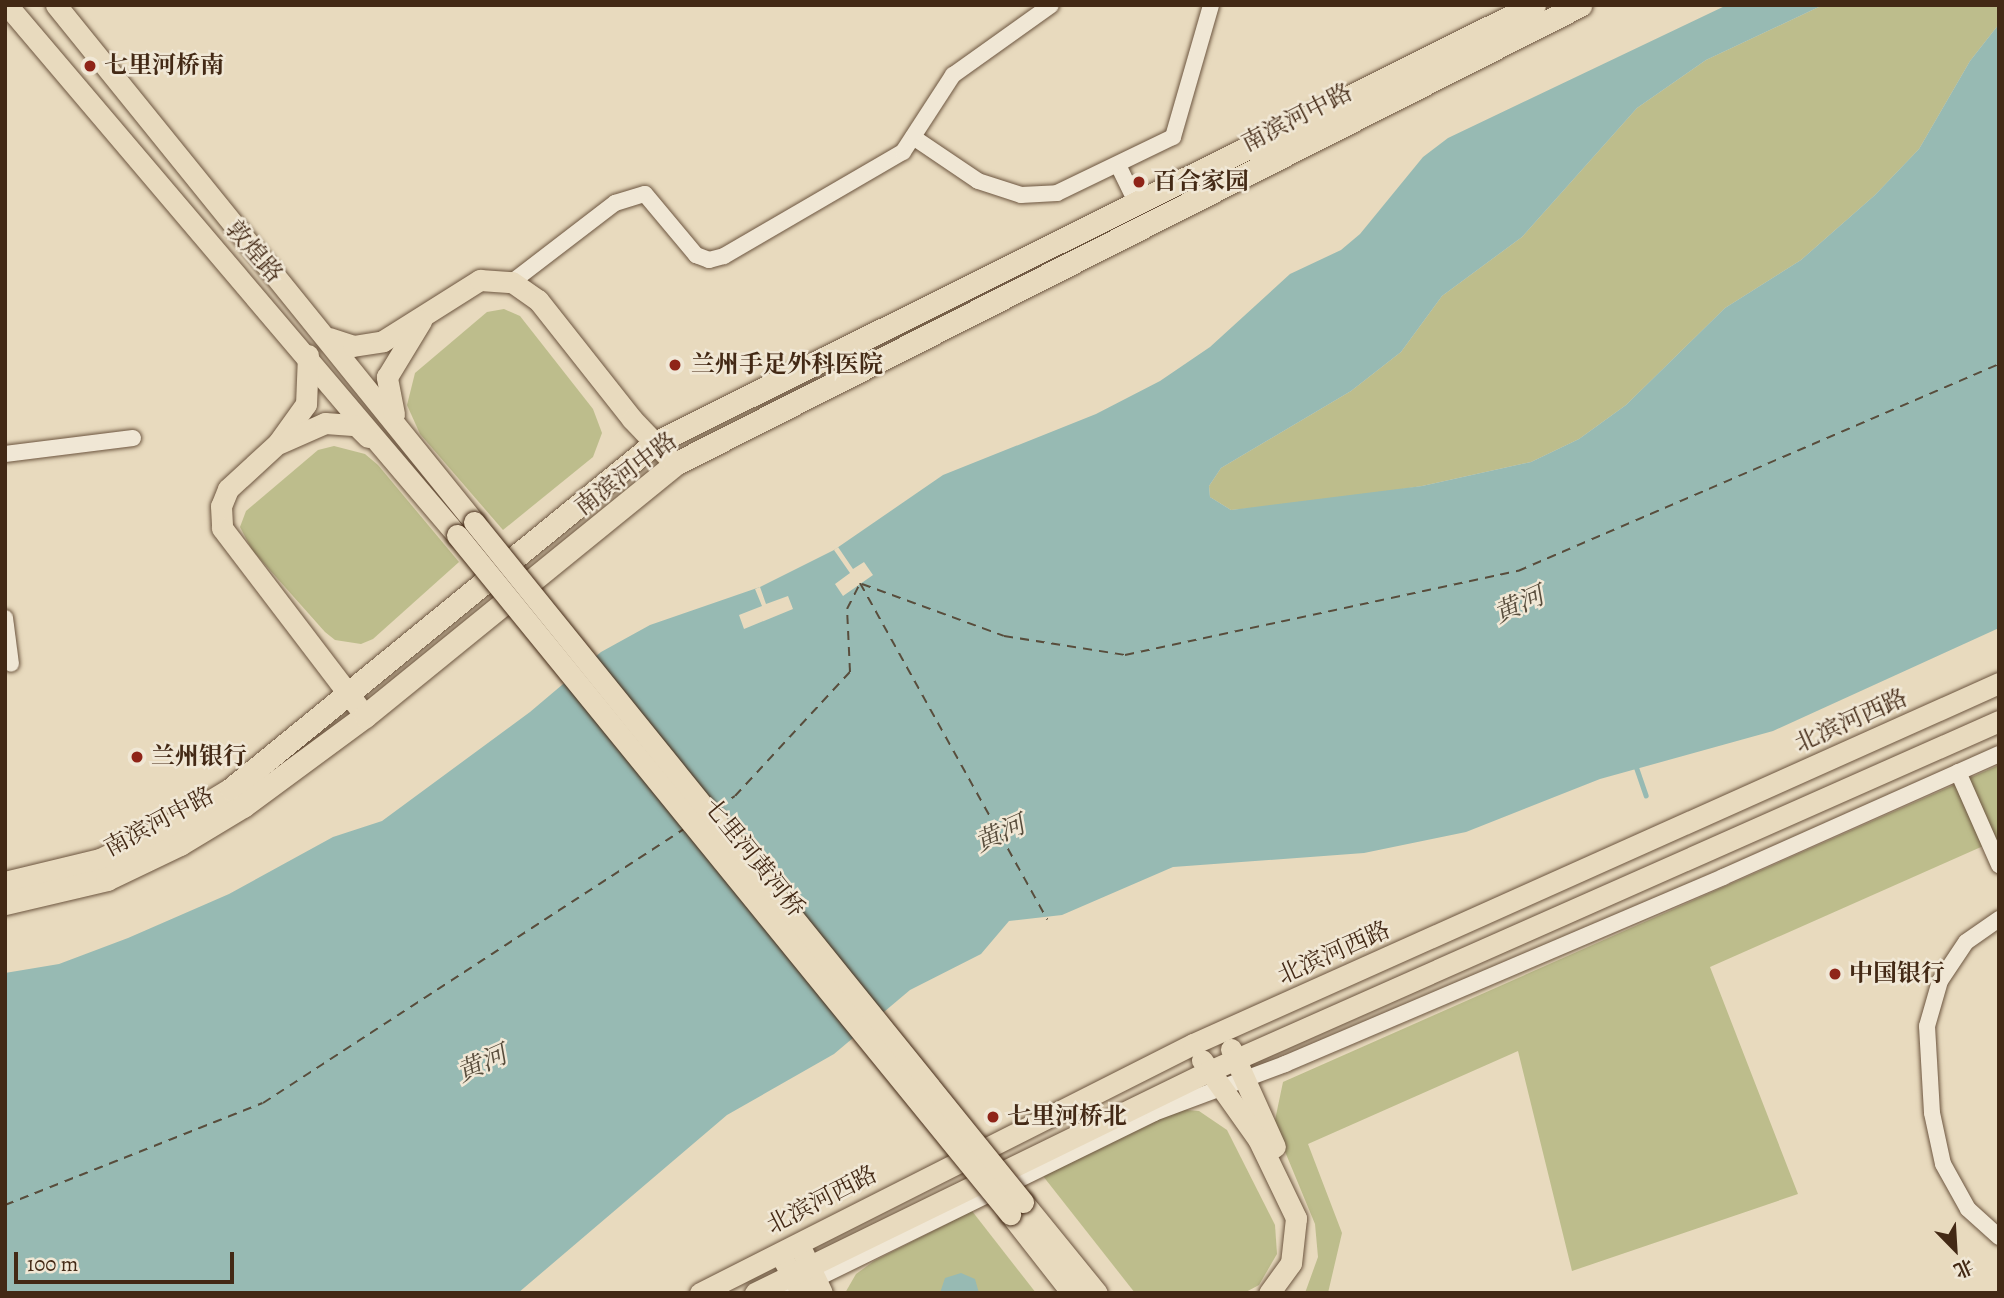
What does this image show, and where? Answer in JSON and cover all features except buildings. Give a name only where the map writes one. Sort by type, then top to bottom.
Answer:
[{"type":"highway","name":"南滨河中路","points":[[5,883],[100,860],[170,826],[231,789],[655,443],[1534,5]]},
{"type":"highway","name":"南滨河中路","points":[[5,903],[107,879],[180,844],[243,806],[365,716],[675,464],[1580,5]]},
{"type":"main road","name":"敦煌路","points":[[7,5],[307,355],[385,453],[457,535]]},
{"type":"main road","name":"敦煌路","points":[[56,5],[474,522]]},
{"type":"main road","points":[[327,337],[353,346],[383,341],[422,319],[480,280],[512,282],[538,300],[675,464]]},
{"type":"main road","points":[[399,426],[388,398],[387,377],[422,319]]},
{"type":"main road","points":[[307,355],[306,404],[278,443],[228,489],[221,506],[222,528],[365,716]]},
{"type":"main road","points":[[278,443],[324,423],[356,425],[385,453]]},
{"type":"main road","name":"七里河黄河桥","points":[[474,522],[1016,1208]]},
{"type":"main road","name":"七里河黄河桥","points":[[457,535],[1016,1208]]},
{"type":"main road","name":"北滨河西路","points":[[700,1293],[788,1246],[1193,1044],[1999,683]]},
{"type":"main road","points":[[755,1293],[804,1283],[1214,1078],[1999,721]]},
{"type":"main road","points":[[1223,1030],[1302,1211],[1306,1252],[1287,1293]]},
{"type":"main road","points":[[1193,1044],[1258,1139],[1296,1219],[1292,1263],[1269,1293]]},
{"type":"main road","points":[[1016,1208],[1072,1293]]},
{"type":"main road","points":[[1016,1208],[1097,1293]]},
{"type":"main road","points":[[788,1246],[804,1283]]},
{"type":"street","points":[[512,282],[615,203],[645,194],[696,255],[709,260],[724,256],[903,152],[953,75],[1051,5]]},
{"type":"street","points":[[913,137],[978,181],[1021,195],[1057,193],[1173,137],[1211,5]]},
{"type":"street","points":[[1118,165],[1137,204]]},
{"type":"street","points":[[5,454],[133,438]]},
{"type":"street","points":[[5,618],[11,664]]},
{"type":"street","points":[[1239,1068],[1311,1053],[1999,754]]},
{"type":"street","points":[[1958,772],[1999,865]]},
{"type":"street","points":[[1999,919],[1966,942],[1940,981],[1927,1026],[1932,1113],[1943,1164],[1968,1209],[1999,1237]]},
{"type":"green space","points":[[1823,5],[1999,5],[1999,24],[1970,61],[1919,149],[1875,195],[1801,260],[1725,308],[1626,405],[1579,439],[1531,462],[1422,486],[1318,502],[1231,510],[1210,497],[1209,486],[1221,468],[1351,391],[1401,352],[1442,296],[1522,237],[1637,108],[1706,60]]},
{"type":"green space","points":[[504,309],[520,316],[593,409],[602,433],[593,457],[503,530],[420,434],[407,405],[415,373],[487,312]]},
{"type":"green space","points":[[334,446],[365,454],[378,465],[459,562],[373,639],[361,644],[335,640],[325,632],[252,550],[240,527],[246,511],[318,450]]},
{"type":"green space","points":[[1999,765],[1999,839],[1710,967],[1798,1194],[1572,1271],[1518,1051],[1308,1144],[1342,1233],[1328,1293],[1305,1293],[1318,1257],[1315,1224],[1274,1125],[1283,1082]]},
{"type":"green space","points":[[1175,1109],[1199,1111],[1227,1130],[1275,1225],[1277,1254],[1259,1285],[1244,1293],[1135,1293],[1043,1176]]},
{"type":"green space","points":[[972,1211],[1036,1293],[845,1293],[856,1274],[874,1261]]},
{"type":"water","name":"黄河","points":[[1727,5],[1823,5],[1706,60],[1637,108],[1522,237],[1442,296],[1401,352],[1351,391],[1221,468],[1209,486],[1210,497],[1231,510],[1422,486],[1531,462],[1579,439],[1626,405],[1725,308],[1801,260],[1875,195],[1919,149],[1970,61],[1999,24],[1999,628],[1773,731],[1600,779],[1466,832],[1364,853],[1173,867],[1062,915],[1009,921],[981,954],[910,990],[834,1054],[727,1115],[518,1293],[5,1293],[5,973],[59,964],[128,938],[229,894],[333,837],[382,821],[530,712],[601,652],[650,625],[760,587],[834,550],[943,475],[1096,414],[1160,381],[1210,347],[1290,274],[1341,250],[1360,234],[1423,157],[1448,138]]},
{"type":"water","points":[[961,1273],[975,1279],[979,1293],[940,1293],[945,1278]]},
{"type":"pier","points":[[838,547],[853,569],[864,562],[873,575],[843,596],[835,584],[850,573],[834,550]]},
{"type":"pier","points":[[760,587],[766,604],[788,596],[793,609],[744,629],[739,615],[762,606],[755,589]]},
{"type":"waterway","points":[[1636,766],[1646,795]]},
{"type":"ferry route","points":[[862,584],[1004,636],[1125,655],[1518,571],[1999,364]]},
{"type":"ferry route","points":[[718,807],[735,796],[850,672],[847,609],[860,583],[1047,919]]},
{"type":"ferry route","points":[[5,1205],[263,1103],[684,829]]},
{"type":"place","name":"七里河桥南","points":[[90,66]]},
{"type":"place","name":"百合家园","points":[[1139,182]]},
{"type":"place","name":"兰州手足外科医院","points":[[675,365]]},
{"type":"place","name":"兰州银行","points":[[137,757]]},
{"type":"place","name":"中国银行","points":[[1835,974]]},
{"type":"place","name":"七里河桥北","points":[[993,1117]]}]
